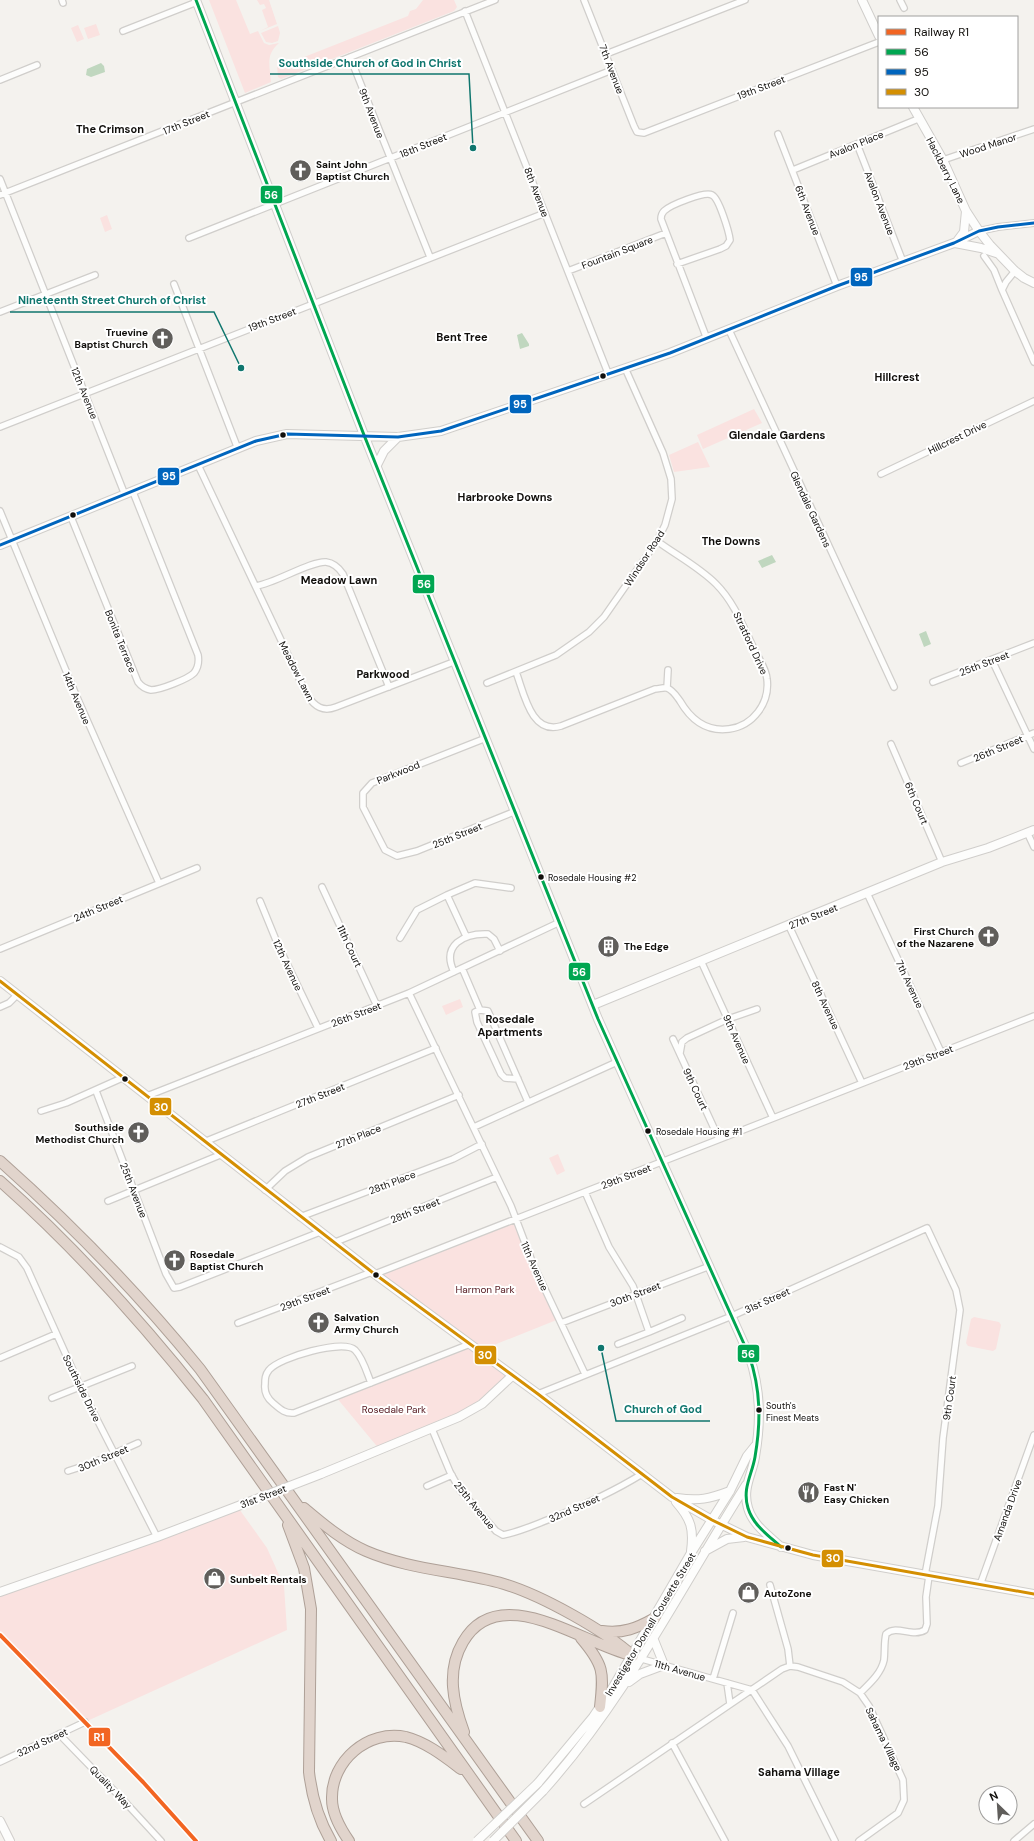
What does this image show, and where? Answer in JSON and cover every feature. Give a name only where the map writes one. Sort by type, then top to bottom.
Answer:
[{"type":"highway","points":[[0,1161],[90,1245],[174,1336],[225,1402],[297,1502],[314,1530],[538,1841]]},
{"type":"highway","points":[[0,1181],[68,1245],[116,1294],[160,1345],[203,1399],[516,1841]]},
{"type":"highway","points":[[297,1502],[330,1529],[364,1551],[397,1561],[504,1584],[542,1600],[597,1630],[637,1657]]},
{"type":"highway","points":[[282,1510],[304,1568],[309,1588],[312,1630],[309,1772],[316,1812],[331,1841]]},
{"type":"highway","points":[[469,1745],[458,1716],[454,1696],[452,1676],[454,1662],[458,1649],[465,1638],[474,1628],[493,1617],[512,1614],[540,1619],[616,1652],[637,1657]]},
{"type":"highway","points":[[597,1630],[612,1633],[624,1632],[655,1618]]},
{"type":"highway","points":[[579,1637],[596,1656],[601,1669],[602,1682],[600,1707]]},
{"type":"highway","points":[[349,1841],[336,1820],[332,1800],[333,1786],[344,1761],[353,1751],[365,1743],[385,1737],[405,1737],[418,1742],[443,1756],[469,1775]]},
{"type":"main road","points":[[862,0],[878,34]]},
{"type":"main road","points":[[196,1],[314,302],[364,435],[593,1005],[617,1062],[749,1355],[757,1381],[760,1414],[758,1436],[755,1446],[755,1458],[746,1484],[746,1502],[750,1514],[757,1525],[781,1547]]},
{"type":"main road","name":"Hackberry Lane","points":[[913,108],[918,119],[943,160],[966,211],[998,254],[1015,271],[1034,283]]},
{"type":"main road","points":[[954,243],[964,232],[966,211]]},
{"type":"main road","points":[[0,545],[256,441],[283,434],[398,437],[441,431],[707,339],[837,286],[954,243],[980,231]]},
{"type":"main road","points":[[954,243],[981,248],[998,254]]},
{"type":"main road","points":[[377,465],[384,451],[398,437]]},
{"type":"main road","name":"27th Street","points":[[593,1005],[701,960],[789,926],[942,862],[988,848],[1031,831]]},
{"type":"main road","points":[[0,981],[265,1190],[374,1273],[538,1394],[672,1497],[720,1525],[747,1537],[781,1547],[832,1559],[1034,1594]]},
{"type":"main road","name":"31st Street","points":[[0,1592],[157,1537],[321,1474],[432,1429],[459,1417],[482,1404],[512,1376]]},
{"type":"main road","name":"Investigator Dornell Cousette Street","points":[[493,1841],[543,1790],[601,1721],[625,1685],[655,1618],[691,1553],[730,1491],[747,1456],[755,1446]]},
{"type":"main road","name":"Investigator Dornell Cousette Street","points":[[477,1841],[538,1784],[559,1760],[637,1657],[654,1640],[704,1551],[746,1484]]},
{"type":"main road","points":[[672,1497],[707,1500],[730,1491]]},
{"type":"main road","points":[[672,1497],[687,1515],[693,1533],[691,1553]]},
{"type":"main road","points":[[704,1551],[727,1539],[747,1537]]},
{"type":"main road","points":[[625,1685],[640,1674],[664,1665],[654,1640]]},
{"type":"main road","points":[[0,1821],[10,1841]]},
{"type":"street","name":"17th Street","points":[[3,194],[495,0]]},
{"type":"street","name":"7th Avenue","points":[[584,0],[634,126],[637,132],[644,133]]},
{"type":"street","points":[[606,54],[745,0]]},
{"type":"street","points":[[900,0],[904,8]]},
{"type":"street","points":[[123,31],[196,1]]},
{"type":"street","name":"8th Avenue","points":[[466,11],[608,373]]},
{"type":"street","name":"19th Street","points":[[644,133],[878,42]]},
{"type":"street","name":"9th Avenue","points":[[350,57],[430,258]]},
{"type":"street","points":[[0,80],[37,65]]},
{"type":"street","name":"18th Street","points":[[189,238],[612,70]]},
{"type":"street","name":"Avalon Place","points":[[793,170],[918,119]]},
{"type":"street","name":"Wood Manor","points":[[943,160],[1034,129]]},
{"type":"street","name":"6th Avenue","points":[[778,134],[837,286]]},
{"type":"street","name":"Avalon Avenue","points":[[857,144],[903,262]]},
{"type":"street","name":"12th Avenue","points":[[0,179],[3,194],[85,393],[129,493]]},
{"type":"street","name":"Fountain Square","points":[[677,264],[720,249],[726,246],[730,240],[718,201],[713,195],[706,193],[668,208],[662,213],[661,219],[677,264],[707,339]]},
{"type":"street","name":"19th Street","points":[[0,427],[314,302],[545,213]]},
{"type":"street","points":[[980,231],[998,227],[1034,223]]},
{"type":"street","name":"Fountain Square","points":[[568,271],[666,233]]},
{"type":"street","points":[[984,256],[994,270],[1034,362]]},
{"type":"street","points":[[1002,290],[1006,282],[1015,271]]},
{"type":"street","points":[[0,312],[95,275]]},
{"type":"street","points":[[174,284],[238,449]]},
{"type":"street","name":"Glendale Gardens","points":[[729,330],[894,687]]},
{"type":"street","name":"Windsor Road","points":[[487,683],[556,655],[589,632],[604,617],[657,541],[669,512],[672,485],[663,453],[625,368]]},
{"type":"street","name":"Hillcrest Drive","points":[[881,474],[1034,401]]},
{"type":"street","name":"Meadow Lawn","points":[[198,465],[307,695],[316,706],[330,709],[456,661]]},
{"type":"street","name":"Bonita Terrace","points":[[71,517],[138,682],[143,687],[153,690],[181,680],[190,676],[196,670],[199,661],[198,655],[129,493]]},
{"type":"street","name":"14th Avenue","points":[[0,511],[76,696],[159,883]]},
{"type":"street","name":"Stratford Drive","points":[[657,541],[707,576],[725,594],[743,623],[764,666],[767,679],[767,693],[759,711],[744,725],[725,730],[712,729],[699,724],[674,692],[667,688]]},
{"type":"street","points":[[256,586],[266,585],[320,562],[334,564],[343,574],[389,687]]},
{"type":"street","name":"25th Street","points":[[934,682],[1034,643]]},
{"type":"street","points":[[992,660],[1034,749]]},
{"type":"street","points":[[516,672],[532,714],[541,725],[547,727],[561,726],[655,689],[667,688],[668,670]]},
{"type":"street","name":"26th Street","points":[[961,763],[1034,733]]},
{"type":"street","name":"Parkwood","points":[[397,856],[385,850],[363,807],[362,800],[367,787],[378,780],[486,738]]},
{"type":"street","name":"6th Court","points":[[892,744],[942,862]]},
{"type":"street","name":"25th Street","points":[[397,856],[417,851],[516,811]]},
{"type":"street","points":[[1031,831],[1034,846]]},
{"type":"street","name":"24th Street","points":[[0,949],[197,868]]},
{"type":"street","points":[[400,938],[417,910],[447,895],[475,883],[511,888]]},
{"type":"street","name":"11th Court","points":[[322,887],[377,1006]]},
{"type":"street","name":"7th Avenue","points":[[867,893],[942,1052]]},
{"type":"street","points":[[447,895],[466,936]]},
{"type":"street","name":"12th Avenue","points":[[260,901],[278,945],[318,1028]]},
{"type":"street","name":"26th Street","points":[[147,1096],[410,993],[560,922]]},
{"type":"street","name":"8th Avenue","points":[[789,926],[862,1083]]},
{"type":"street","points":[[454,972],[450,961],[452,948],[459,940],[466,936],[488,934],[494,939],[500,951]]},
{"type":"street","name":"9th Avenue","points":[[701,960],[773,1118]]},
{"type":"street","points":[[462,968],[480,1010]]},
{"type":"street","points":[[410,993],[482,1144]]},
{"type":"street","points":[[0,1008],[9,1003],[17,995]]},
{"type":"street","points":[[680,1055],[682,1042],[687,1038],[728,1019],[757,1009]]},
{"type":"street","points":[[518,1079],[505,1078],[501,1074],[476,1022],[475,1012],[480,1010],[488,1011],[518,1079],[528,1102]]},
{"type":"street","name":"29th Street","points":[[238,1323],[516,1219],[1034,1016]]},
{"type":"street","name":"9th Court","points":[[673,1039],[718,1139]]},
{"type":"street","name":"27th Street","points":[[204,1142],[436,1048]]},
{"type":"street","points":[[474,1127],[617,1062]]},
{"type":"street","points":[[40,1111],[96,1091],[122,1078]]},
{"type":"street","name":"25th Avenue","points":[[96,1091],[166,1274],[174,1288],[180,1288],[320,1232]]},
{"type":"street","name":"27th Place","points":[[265,1190],[285,1171],[308,1157],[459,1095]]},
{"type":"street","name":"11th Avenue","points":[[482,1144],[516,1219],[533,1264],[585,1374]]},
{"type":"street","name":"28th Place","points":[[300,1216],[453,1159],[482,1144]]},
{"type":"street","points":[[108,1200],[220,1155]]},
{"type":"street","name":"28th Street","points":[[334,1242],[497,1177]]},
{"type":"street","points":[[585,1192],[609,1247],[625,1271],[636,1294],[648,1332]]},
{"type":"street","name":"9th Court","points":[[860,1693],[874,1679],[884,1661],[886,1634],[895,1630],[914,1633],[925,1630],[927,1624],[927,1575],[938,1506],[943,1438],[960,1310],[956,1290],[927,1228]]},
{"type":"street","name":"31st Street","points":[[538,1394],[732,1316],[927,1228]]},
{"type":"street","name":"Southside Drive","points":[[0,1247],[18,1256],[27,1268],[80,1386],[116,1453],[157,1537]]},
{"type":"street","name":"30th Street","points":[[561,1323],[710,1266]]},
{"type":"street","points":[[618,1344],[682,1318]]},
{"type":"street","points":[[0,1358],[56,1334]]},
{"type":"street","points":[[371,1384],[359,1355],[354,1349],[348,1347],[306,1352],[280,1361],[269,1370],[266,1376],[265,1389],[270,1401],[287,1413],[301,1411],[371,1384],[470,1344]]},
{"type":"street","points":[[52,1398],[132,1366]]},
{"type":"street","name":"25th Avenue","points":[[432,1429],[460,1490],[496,1531],[503,1535]]},
{"type":"street","name":"Amanda Drive","points":[[980,1584],[1034,1436]]},
{"type":"street","name":"30th Street","points":[[68,1471],[74,1470],[138,1443]]},
{"type":"street","name":"32nd Street","points":[[503,1535],[529,1527],[568,1511],[624,1485],[642,1474]]},
{"type":"street","points":[[427,1486],[452,1475]]},
{"type":"street","points":[[584,1804],[782,1668],[790,1666],[788,1649],[770,1585]]},
{"type":"street","points":[[713,1679],[733,1613]]},
{"type":"street","name":"11th Avenue","points":[[637,1657],[752,1690]]},
{"type":"street","name":"Sahama Village","points":[[790,1666],[837,1679],[860,1693],[869,1706],[901,1774],[905,1794],[898,1813],[859,1841]]},
{"type":"street","points":[[727,1683],[730,1704]]},
{"type":"street","points":[[752,1690],[788,1746],[836,1841]]},
{"type":"street","name":"32nd Street","points":[[0,1762],[85,1722]]},
{"type":"street","name":"Quality Way","points":[[59,1734],[161,1841]]},
{"type":"street","points":[[672,1743],[725,1841]]},
{"type":"street","points":[[1014,1841],[1034,1824]]},
{"type":"green space","points":[[209,0],[236,0],[250,34],[258,31],[264,43],[269,45],[279,43],[270,56],[269,66],[271,82],[245,93]]},
{"type":"green space","points":[[257,0],[269,0],[277,24],[260,31],[268,27],[262,10],[266,8],[264,4],[260,5]]},
{"type":"green space","points":[[423,0],[454,0],[457,7],[454,11],[281,79],[278,77],[277,66],[287,60],[289,63],[408,16],[410,11],[416,9]]},
{"type":"green space","points":[[96,24],[100,35],[88,39],[84,28]]},
{"type":"green space","points":[[78,25],[84,39],[77,42],[71,28]]},
{"type":"green space","points":[[278,26],[280,33],[278,41],[272,43],[266,42],[261,33]]},
{"type":"green space","points":[[107,215],[112,229],[105,232],[100,218]]},
{"type":"green space","points":[[754,409],[762,423],[703,449],[697,435]]},
{"type":"green space","points":[[698,442],[710,467],[674,472],[669,455]]},
{"type":"green space","points":[[460,999],[463,1007],[446,1015],[442,1006]]},
{"type":"green space","points":[[558,1154],[565,1171],[557,1175],[549,1158]]},
{"type":"green space","points":[[516,1219],[559,1319],[479,1351],[512,1376],[482,1404],[380,1450],[336,1397],[469,1344],[375,1274]]},
{"type":"green space","points":[[974,1317],[999,1322],[1001,1325],[996,1349],[993,1351],[968,1346],[966,1343],[971,1319]]},
{"type":"green space","points":[[237,1506],[267,1548],[284,1586],[287,1630],[85,1722],[0,1635],[0,1591]]},
{"type":"shaded area","points":[[101,63],[104,66],[105,72],[91,77],[86,75],[87,69]]},
{"type":"shaded area","points":[[522,333],[529,346],[520,349],[517,335]]},
{"type":"shaded area","points":[[772,555],[776,562],[762,568],[758,561]]},
{"type":"shaded area","points":[[926,631],[931,644],[924,647],[919,634]]},
{"type":"rail line","name":"R1","points":[[0,1635],[143,1782],[196,1841]]},
{"type":"transit line","name":"56","points":[[196,0],[364,435],[598,1019],[749,1355],[758,1393],[759,1419],[754,1464],[748,1482],[746,1501],[753,1520],[781,1547]]},
{"type":"transit line","name":"95","points":[[0,545],[256,441],[287,434],[398,437],[441,431],[670,353],[837,286],[954,243],[979,231],[998,227],[1034,223]]},
{"type":"transit line","name":"30","points":[[0,981],[372,1272],[538,1394],[672,1497],[712,1520],[747,1537],[813,1555],[1034,1594]]},
{"type":"place","name":"Southside Church of God in Christ","points":[[473,148]]},
{"type":"place","name":"Saint John Baptist Church","points":[[301,170]]},
{"type":"place","name":"Truevine Baptist Church","points":[[163,338]]},
{"type":"place","name":"Nineteenth Street Church of Christ","points":[[241,368]]},
{"type":"place","name":"Rosedale Housing #2","points":[[541,877]]},
{"type":"place","name":"First Church of the Nazarene","points":[[989,937]]},
{"type":"place","name":"The Edge","points":[[609,946]]},
{"type":"place","name":"Rosedale Housing #1","points":[[648,1131]]},
{"type":"place","name":"Southside Methodist Church","points":[[139,1133]]},
{"type":"place","name":"Rosedale Baptist Church","points":[[174,1260]]},
{"type":"place","name":"Salvation Army Church","points":[[319,1323]]},
{"type":"place","name":"Church of God","points":[[601,1348]]},
{"type":"place","name":"South's Finest Meats","points":[[759,1410]]},
{"type":"place","name":"Fast N' Easy Chicken","points":[[808,1493]]},
{"type":"place","name":"Sunbelt Rentals","points":[[214,1579]]},
{"type":"place","name":"AutoZone","points":[[749,1593]]},
{"type":"district","name":"The Crimson","points":[[110,129]]},
{"type":"district","name":"Bent Tree","points":[[462,337]]},
{"type":"district","name":"Hillcrest","points":[[897,377]]},
{"type":"district","name":"Glendale Gardens","points":[[777,435]]},
{"type":"district","name":"Harbrooke Downs","points":[[505,497]]},
{"type":"district","name":"The Downs","points":[[731,541]]},
{"type":"district","name":"Meadow Lawn","points":[[339,580]]},
{"type":"district","name":"Parkwood","points":[[383,674]]},
{"type":"district","name":"Rosedale Apartments","points":[[510,1025]]},
{"type":"district","name":"Sahama Village","points":[[799,1772]]},
{"type":"park label","name":"Harmon Park","points":[[485,1289]]},
{"type":"park label","name":"Rosedale Park","points":[[394,1409]]}]
